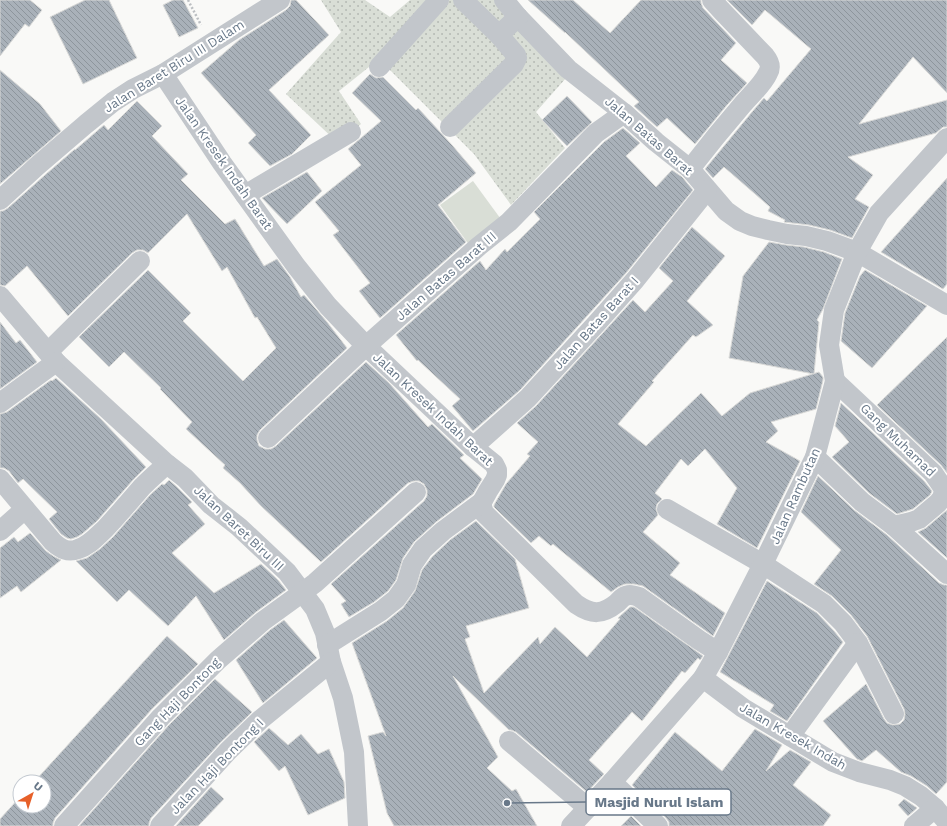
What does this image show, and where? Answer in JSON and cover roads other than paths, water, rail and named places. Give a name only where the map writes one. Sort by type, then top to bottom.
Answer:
[{"type":"street","name":"Jalan Baret Biru III Dalam","points":[[0,200],[69,138],[113,102],[133,89],[163,74],[280,0]]},
{"type":"street","points":[[379,67],[438,0]]},
{"type":"street","points":[[450,127],[514,64],[517,58],[499,35],[464,0]]},
{"type":"street","name":"Jalan Batas Barat","points":[[504,0],[518,17],[568,69],[624,113],[656,142],[690,169],[726,211],[740,221],[768,230],[827,241],[857,252],[947,305]]},
{"type":"street","points":[[690,169],[760,85],[769,72],[770,66],[765,56],[712,0]]},
{"type":"street","points":[[499,35],[518,17]]},
{"type":"street","name":"Jalan Kresek Indah Barat","points":[[163,74],[222,163],[328,306],[366,346],[494,464],[497,470],[497,475],[482,502]]},
{"type":"street","name":"Jalan Batas Barat III","points":[[268,438],[366,346],[479,246],[509,222],[596,133],[624,113]]},
{"type":"street","points":[[245,195],[351,132]]},
{"type":"street","name":"Jalan Rambutan","points":[[571,826],[612,782],[703,678],[718,652],[815,457],[835,381],[829,345],[834,310],[857,252],[879,213],[947,138]]},
{"type":"street","name":"Jalan Batas Barat I","points":[[474,447],[528,398],[596,324],[635,280],[707,190]]},
{"type":"street","points":[[0,402],[52,357],[140,261]]},
{"type":"street","name":"Jalan Baret Biru III","points":[[0,296],[52,357],[167,464],[185,478],[211,505],[239,527],[287,572],[315,608],[325,634],[329,654],[343,698],[354,752],[358,826]]},
{"type":"street","name":"Gang Muhamad","points":[[835,381],[933,473],[942,486],[944,491],[942,498],[920,520],[894,526]]},
{"type":"street","points":[[815,457],[862,502],[894,526],[947,574]]},
{"type":"street","points":[[0,479],[53,542],[63,550],[70,551],[78,550],[87,545],[122,512],[143,486],[167,464]]},
{"type":"street","name":"Gang Haji Bontong","points":[[64,826],[161,717],[218,660],[263,621],[303,592],[416,492]]},
{"type":"street","points":[[482,502],[484,513],[576,604],[585,610],[595,613],[607,610],[623,597],[630,595],[639,597],[718,652]]},
{"type":"street","name":"Jalan Haji Bontong I","points":[[160,826],[228,751],[260,720],[329,654],[396,599],[406,585],[412,565],[423,549],[443,531],[482,502]]},
{"type":"street","points":[[0,531],[26,509]]},
{"type":"street","points":[[667,509],[763,564],[824,604],[843,622],[858,643],[894,714]]},
{"type":"street","points":[[790,736],[858,643]]},
{"type":"street","name":"Jalan Kresek Indah","points":[[703,678],[743,708],[833,762],[859,772],[890,780],[905,786],[921,796],[941,815]]},
{"type":"street","points":[[509,741],[588,808]]},
{"type":"street","points":[[612,782],[658,826]]},
{"type":"street","points":[[914,826],[941,815]]},
{"type":"place","name":"Masjid Nurul Islam","points":[[507,803]]}]
